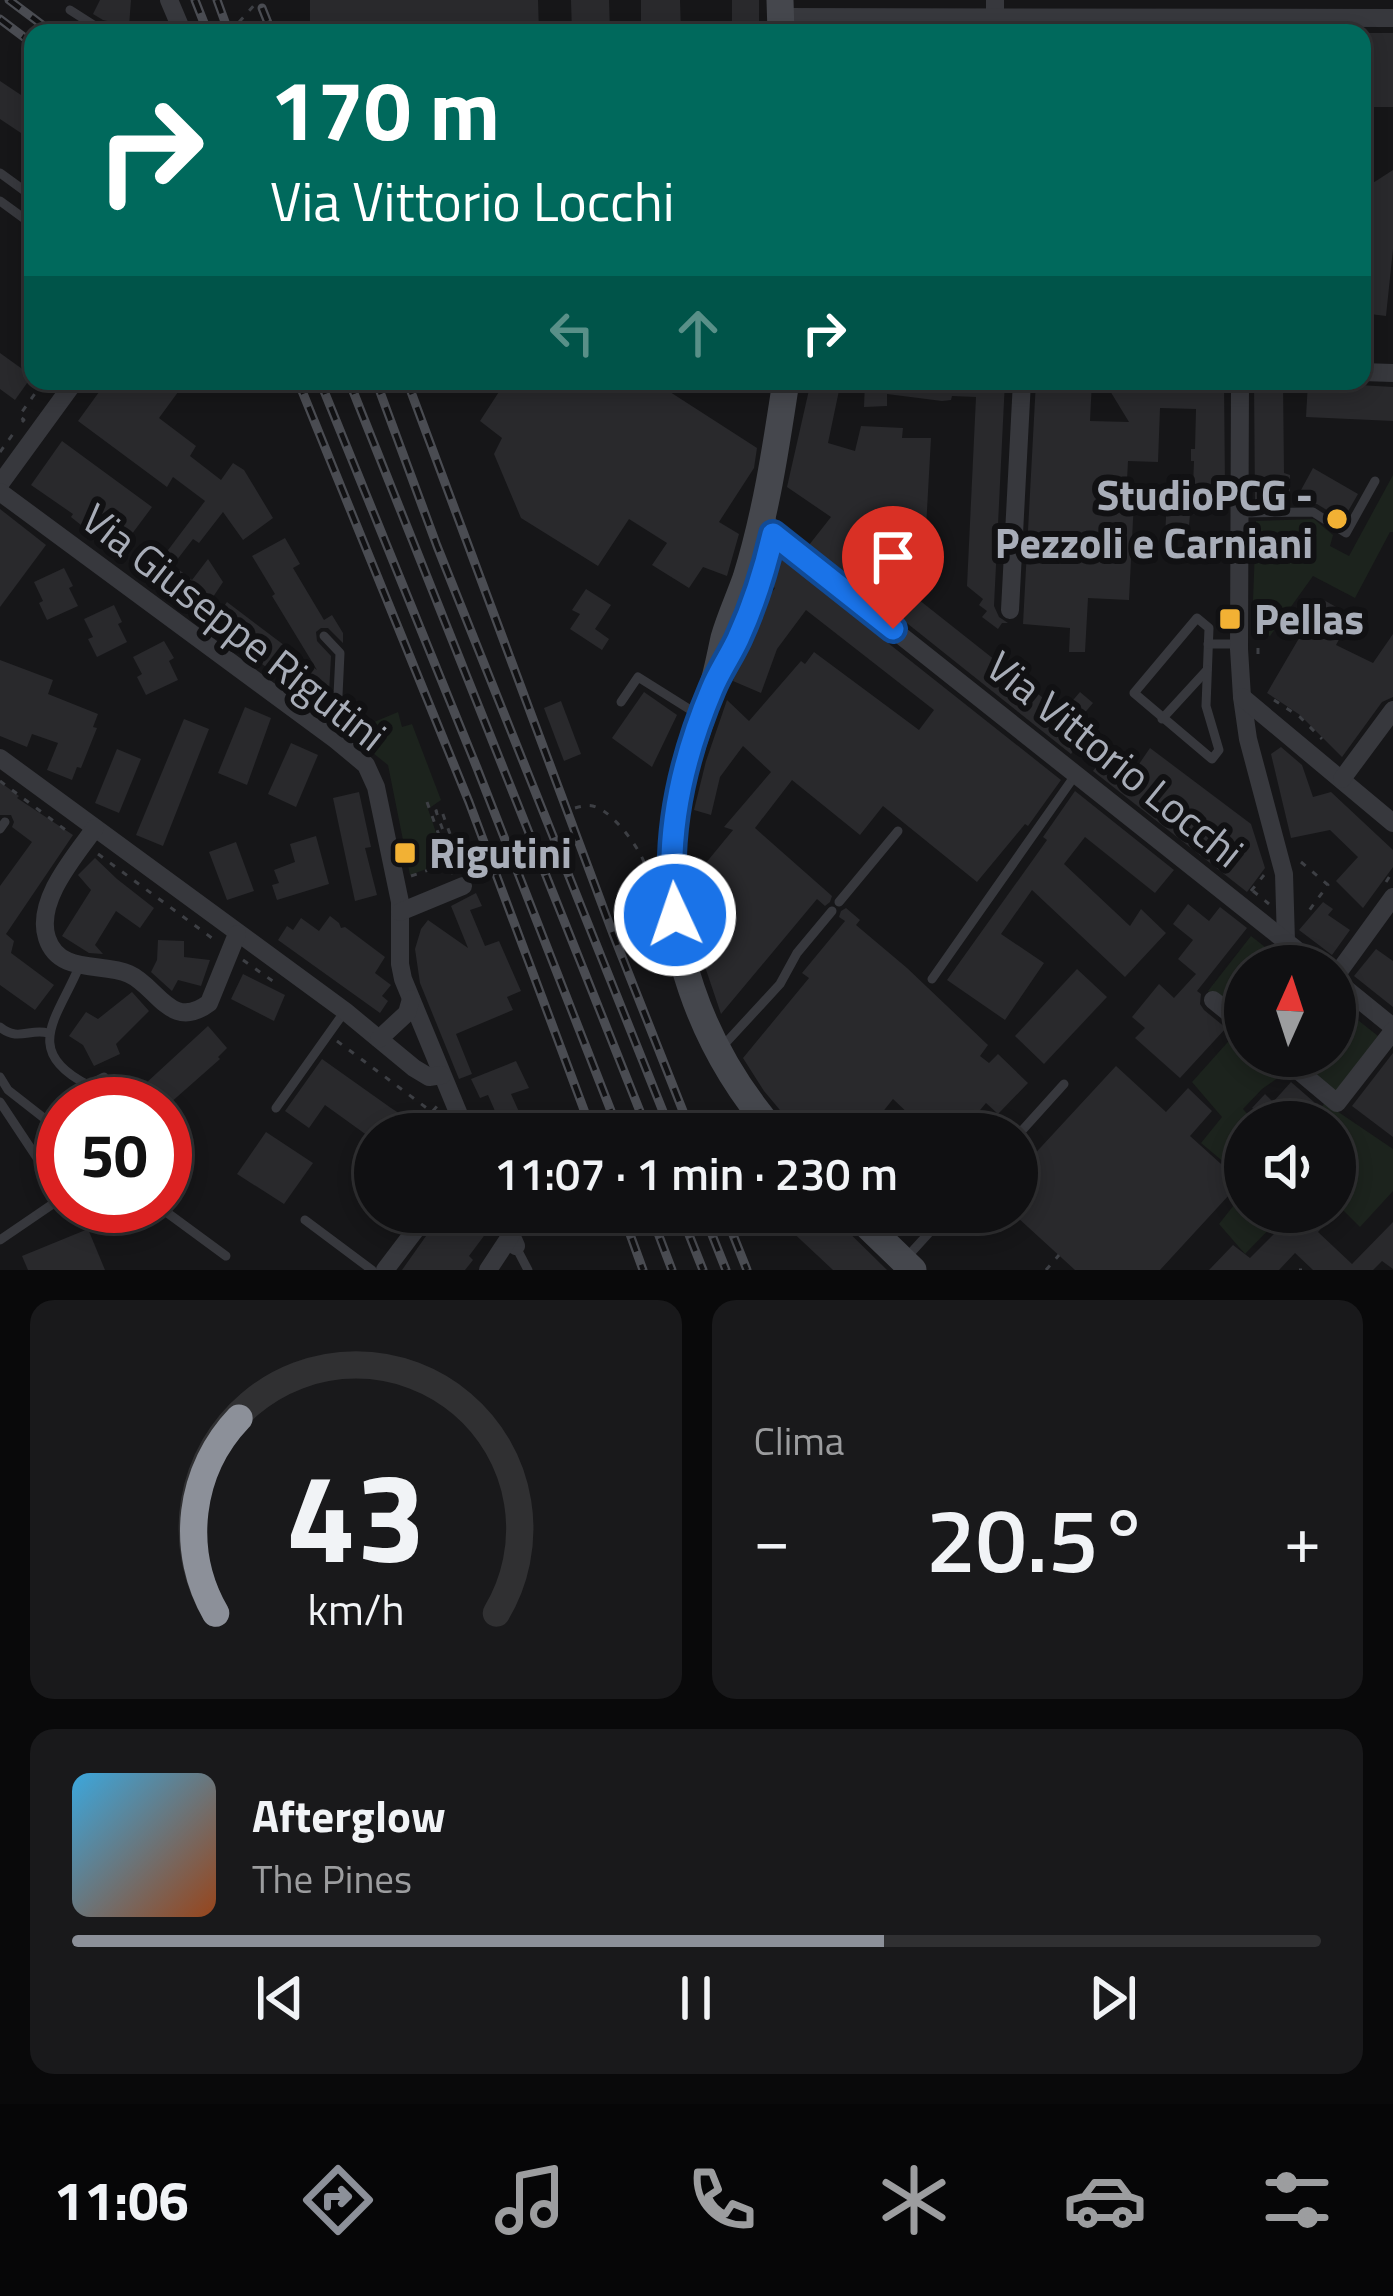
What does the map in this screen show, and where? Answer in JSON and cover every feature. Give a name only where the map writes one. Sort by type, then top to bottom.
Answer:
[{"type":"main road","points":[[768,523],[785,390]]},
{"type":"main road","points":[[759,1113],[718,1052],[689,982],[671,879],[672,838],[678,798],[725,634],[768,523],[797,416],[798,390]]},
{"type":"main road","points":[[875,1233],[908,1265]]},
{"type":"street","points":[[781,17],[995,17],[1078,24]]},
{"type":"street","points":[[1268,24],[1393,17]]},
{"type":"street","points":[[0,488],[69,390]]},
{"type":"street","points":[[1010,610],[1022,390]]},
{"type":"street","points":[[1240,390],[1242,697],[1248,739],[1284,874],[1291,934]]},
{"type":"street","name":"Via Giuseppe Rigutini","points":[[0,488],[366,765],[372,775],[400,913],[400,964],[458,1113]]},
{"type":"street","name":"Via Vittorio Locchi","points":[[768,523],[1076,774],[1300,945]]},
{"type":"street","points":[[1242,697],[1393,823]]},
{"type":"street","points":[[1342,779],[1393,710]]},
{"type":"street","points":[[0,758],[345,1011],[424,1075],[442,1075]]},
{"type":"street","points":[[95,828],[54,891],[46,916],[48,943],[62,957],[79,967],[132,975],[158,1000],[190,1012],[208,1003],[237,934]]},
{"type":"street","points":[[400,913],[463,886]]},
{"type":"street","points":[[1356,951],[1391,905]]},
{"type":"street","points":[[1307,1077],[1337,1102],[1393,1029],[1356,996]]},
{"type":"street","points":[[379,1039],[407,1013],[411,999]]},
{"type":"street","points":[[1214,1000],[1224,1009]]},
{"type":"street","points":[[385,1270],[413,1233]]},
{"type":"street","points":[[488,1270],[514,1242],[510,1233]]},
{"type":"lane","points":[[70,10],[92,24]]},
{"type":"lane","points":[[1240,513],[1313,512],[1346,532],[1375,481]]},
{"type":"lane","points":[[1197,618],[1209,628],[1208,644],[1206,706],[1219,750],[1212,759],[1134,693],[1197,618]]},
{"type":"lane","points":[[324,636],[340,653],[336,740]]},
{"type":"lane","points":[[1208,644],[1239,644]]},
{"type":"lane","points":[[1162,719],[1208,669]]},
{"type":"lane","points":[[621,702],[638,677],[702,716]]},
{"type":"lane","points":[[932,979],[1076,774]]},
{"type":"lane","points":[[718,1052],[780,984],[797,953],[898,831]]},
{"type":"lane","points":[[72,1077],[52,1054],[48,1033],[79,967]]},
{"type":"lane","points":[[276,1108],[345,1011]]},
{"type":"lane","points":[[0,1027],[8,1033],[48,1033]]},
{"type":"lane","points":[[0,1077],[8,1090],[36,1112]]},
{"type":"lane","points":[[1038,1113],[1064,1084]]},
{"type":"lane","points":[[0,1102],[5,1122],[36,1162]]},
{"type":"lane","points":[[0,1240],[36,1215]]},
{"type":"lane","points":[[305,1220],[372,1270]]},
{"type":"lane","points":[[192,1231],[226,1256]]},
{"type":"lane","points":[[908,1265],[932,1233]]},
{"type":"lane","points":[[514,1242],[528,1270]]},
{"type":"path","points":[[237,24],[259,0]]},
{"type":"path","points":[[0,452],[24,420],[19,416],[38,390]]},
{"type":"path","points":[[1258,617],[1259,672]]},
{"type":"path","points":[[1273,699],[1300,717],[1328,746]]},
{"type":"path","points":[[427,802],[449,863],[463,886]]},
{"type":"path","points":[[575,808],[602,810],[646,857],[653,877],[671,879]]},
{"type":"path","points":[[441,809],[456,844],[463,886],[436,811],[441,809]]},
{"type":"path","points":[[1291,934],[1328,885],[1292,854]]},
{"type":"path","points":[[409,877],[449,863]]},
{"type":"path","points":[[1046,1270],[1059,1255]]},
{"type":"shaded area","points":[[1393,475],[1393,532],[1355,598],[1313,576],[1270,636],[1252,627],[1256,521],[1314,519],[1333,535],[1330,546],[1349,556]]},
{"type":"shaded area","points":[[398,712],[402,727],[412,724],[441,800],[428,809],[446,862],[410,875],[388,765],[348,733]]},
{"type":"shaded area","points":[[1224,971],[1224,1004],[1208,991]]},
{"type":"shaded area","points":[[1356,1019],[1378,1036],[1356,1065]]},
{"type":"shaded area","points":[[1224,1046],[1224,1077],[1279,1077],[1251,1101],[1224,1101],[1224,1162],[1201,1143],[1222,1117],[1192,1082]]},
{"type":"shaded area","points":[[1318,1077],[1347,1077],[1336,1091]]},
{"type":"shaded area","points":[[1356,1124],[1393,1149],[1393,1191],[1360,1227],[1356,1223]]},
{"type":"shaded area","points":[[1227,1233],[1266,1233],[1245,1254]]},
{"type":"building","points":[[100,0],[131,0],[129,24],[93,14]]},
{"type":"building","points":[[310,0],[538,0],[539,24],[310,24]]},
{"type":"building","points":[[571,0],[609,0],[610,24],[572,24]]},
{"type":"building","points":[[641,0],[680,0],[681,24],[641,24]]},
{"type":"building","points":[[732,0],[759,0],[759,24],[732,24]]},
{"type":"building","points":[[1371,33],[1393,33],[1393,107],[1371,107]]},
{"type":"building","points":[[0,81],[24,97],[24,135],[0,119]]},
{"type":"building","points":[[1393,170],[1393,249],[1386,316],[1371,314],[1371,184]]},
{"type":"building","points":[[0,353],[24,370],[24,387],[15,400],[0,389]]},
{"type":"building","points":[[1393,387],[1393,421],[1306,417],[1308,390]]},
{"type":"building","points":[[100,390],[180,390],[159,418],[196,446],[190,456],[221,480],[233,463],[244,470],[273,518],[243,540],[223,512],[199,543],[193,539],[173,565],[192,580],[208,559],[223,582],[213,597],[203,591],[190,610],[147,578],[205,501],[173,477],[167,487],[78,421]]},
{"type":"building","points":[[500,390],[667,390],[757,448],[754,468],[719,522],[739,534],[727,576],[703,567],[689,588],[652,565],[667,543],[629,519],[598,566],[521,518],[494,454],[502,438],[480,421]]},
{"type":"building","points":[[809,390],[839,390],[828,443],[855,451],[861,426],[903,428],[902,438],[931,438],[928,566],[873,529],[856,550],[1062,713],[1080,692],[1093,703],[1077,722],[1089,731],[1071,754],[809,545],[831,517],[787,487]]},
{"type":"building","points":[[865,390],[1005,390],[994,606],[1008,623],[998,629],[982,617],[987,611],[979,605],[983,599],[967,586],[976,397],[952,396],[942,401],[887,394],[887,406],[864,407]]},
{"type":"building","points":[[1036,390],[1092,390],[1090,421],[1129,422],[1109,390],[1224,390],[1225,487],[1193,487],[1196,409],[1160,408],[1158,462],[1128,461],[1126,500],[1134,500],[1129,600],[1088,598],[1085,652],[1069,652],[1070,628],[1023,624]]},
{"type":"building","points":[[1254,390],[1283,390],[1284,473],[1290,475],[1290,503],[1255,504]]},
{"type":"building","points":[[62,441],[152,507],[120,550],[31,485]]},
{"type":"building","points":[[1313,468],[1358,494],[1343,520],[1317,504],[1294,503]]},
{"type":"building","points":[[1175,491],[1202,492],[1200,515],[1190,514],[1189,525],[1182,525],[1181,538],[1165,537],[1167,498],[1175,498]]},
{"type":"building","points":[[0,509],[46,545],[0,607]]},
{"type":"building","points":[[285,538],[300,564],[293,568],[324,620],[332,615],[343,633],[343,643],[328,628],[316,632],[317,641],[331,656],[329,693],[317,708],[211,624],[227,602],[317,670],[252,556]]},
{"type":"building","points":[[777,555],[1061,780],[1028,826],[977,882],[883,806],[860,835],[792,780],[755,828],[832,896],[825,906],[817,899],[721,1014],[698,946],[732,905],[696,875],[733,830],[724,827],[771,772],[743,746],[720,777],[711,815],[694,810],[727,700],[749,721],[814,652],[919,730],[934,710],[806,610],[777,649],[761,693],[733,681],[752,620],[775,588],[766,582]]},
{"type":"building","points":[[64,568],[78,606],[47,620],[34,582]]},
{"type":"building","points":[[586,589],[611,605],[595,629],[609,639],[602,650],[570,629],[580,614],[572,610]]},
{"type":"building","points":[[1322,599],[1352,616],[1336,645],[1373,663],[1393,634],[1393,697],[1382,702],[1342,757],[1300,715],[1267,693]]},
{"type":"building","points":[[114,605],[127,642],[97,657],[84,619]]},
{"type":"building","points":[[164,641],[174,658],[169,661],[178,680],[146,695],[133,657]]},
{"type":"building","points":[[0,660],[53,680],[48,694],[98,714],[93,727],[97,728],[72,780],[47,770],[58,743],[32,734],[27,747],[0,736]]},
{"type":"building","points":[[644,692],[677,715],[652,767],[612,738]]},
{"type":"building","points":[[561,701],[581,754],[564,761],[544,708]]},
{"type":"building","points":[[245,707],[271,718],[247,785],[218,773]]},
{"type":"building","points":[[184,719],[209,729],[163,846],[136,835]]},
{"type":"building","points":[[291,743],[318,755],[296,807],[268,794]]},
{"type":"building","points":[[1281,747],[1302,765],[1313,797],[1331,792],[1393,850],[1393,867],[1363,908],[1336,881],[1358,857],[1330,830],[1291,838],[1271,754]]},
{"type":"building","points":[[1111,748],[1137,767],[1150,748],[1251,824],[1265,868],[1247,892],[1093,771]]},
{"type":"building","points":[[117,749],[141,759],[119,813],[95,803]]},
{"type":"building","points":[[0,782],[73,835],[6,934],[14,941],[11,953],[54,985],[35,1010],[0,985],[0,886],[32,842],[12,827],[11,815],[0,815]]},
{"type":"building","points":[[1075,791],[1174,870],[1155,893],[1085,837],[1064,864],[1130,926],[1141,909],[1166,933],[1125,977],[1032,890],[1001,934],[1044,963],[1005,1020],[947,980],[1047,840],[1043,837]]},
{"type":"building","points":[[359,792],[371,847],[365,848],[377,895],[355,901],[333,798]]},
{"type":"building","points":[[316,836],[329,884],[277,900],[272,885],[279,883],[274,870],[295,862],[290,844]]},
{"type":"building","points":[[236,842],[254,891],[227,900],[209,852]]},
{"type":"building","points":[[95,858],[154,908],[140,928],[116,911],[95,945],[103,954],[89,953],[62,936],[91,890],[78,875]]},
{"type":"building","points":[[476,893],[482,906],[470,910],[485,946],[499,941],[521,991],[507,997],[513,1010],[456,1034],[472,1074],[459,1079],[420,983],[415,949],[428,920],[468,948],[451,906]]},
{"type":"building","points":[[1323,902],[1333,909],[1328,915],[1350,930],[1339,945],[1319,945],[1299,930]]},
{"type":"building","points":[[1188,904],[1209,921],[1220,907],[1247,928],[1234,945],[1224,945],[1224,957],[1197,991],[1204,1010],[1224,1030],[1180,1078],[1135,1038],[1145,1028],[1132,1017],[1159,984],[1174,998],[1196,974],[1178,959],[1193,940],[1173,924]]},
{"type":"building","points":[[846,908],[860,920],[856,925],[988,1045],[980,1056],[989,1063],[998,1054],[1028,1083],[999,1113],[986,1103],[978,1113],[908,1113],[893,1099],[882,1113],[782,1113],[764,1091],[743,1058],[809,978],[802,973],[845,921],[839,917]]},
{"type":"building","points":[[330,916],[385,957],[375,973],[391,985],[382,996],[388,1001],[380,1013],[278,940],[287,926],[293,930],[301,918],[319,931]]},
{"type":"building","points":[[158,940],[184,941],[184,957],[210,960],[201,986],[178,980],[172,991],[151,972]]},
{"type":"building","points":[[1376,949],[1393,961],[1393,1007],[1356,978]]},
{"type":"building","points":[[1077,969],[1107,997],[1044,1064],[1015,1036]]},
{"type":"building","points":[[243,974],[285,995],[274,1021],[231,999]]},
{"type":"building","points":[[132,992],[149,1011],[116,1044],[120,1054],[94,1066],[83,1045],[69,1036],[86,1012],[98,1019]]},
{"type":"building","points":[[208,1026],[227,1048],[192,1084],[192,1077],[153,1077]]},
{"type":"building","points":[[1393,1053],[1393,1137],[1356,1109],[1356,1101]]},
{"type":"building","points":[[322,1059],[399,1113],[354,1113],[354,1126],[325,1105],[309,1128],[285,1111]]},
{"type":"building","points":[[516,1061],[529,1088],[511,1094],[520,1113],[496,1113],[488,1095],[480,1098],[471,1079]]},
{"type":"building","points":[[1116,1066],[1166,1112],[1188,1088],[1212,1111],[1190,1136],[1224,1167],[1224,1200],[1160,1270],[1075,1270],[1035,1233],[1038,1150]]},
{"type":"building","points":[[1291,1082],[1313,1101],[1274,1101]]},
{"type":"building","points":[[266,1132],[313,1163],[284,1204],[237,1174]]},
{"type":"building","points":[[1393,1222],[1393,1269],[1382,1261],[1373,1270],[1313,1270],[1295,1253],[1279,1270],[1209,1270],[1233,1245],[1250,1258],[1275,1233],[1319,1233],[1352,1264]]},
{"type":"building","points":[[78,1233],[90,1233],[105,1270],[28,1270],[22,1256]]},
{"type":"building","points":[[428,1233],[486,1233],[465,1270],[402,1270]]},
{"type":"building","points":[[793,1233],[849,1233],[887,1270],[833,1270]]},
{"type":"railway","points":[[9,0],[41,24]]},
{"type":"railway","points":[[195,0],[204,24]]},
{"type":"railway","points":[[217,0],[225,22]]},
{"type":"railway","points":[[262,8],[268,24]]},
{"type":"railway","points":[[0,19],[24,37]]},
{"type":"railway","points":[[302,390],[469,802],[585,1113]]},
{"type":"railway","points":[[324,390],[612,1113]]},
{"type":"railway","points":[[353,390],[641,1113]]},
{"type":"railway","points":[[379,390],[664,1113]]},
{"type":"railway","points":[[410,390],[684,1113]]},
{"type":"railway","points":[[630,1233],[643,1270]]},
{"type":"railway","points":[[658,1233],[672,1270]]},
{"type":"railway","points":[[688,1233],[703,1270]]},
{"type":"railway","points":[[711,1233],[726,1270]]},
{"type":"railway","points":[[732,1233],[747,1270]]},
{"type":"place","name":"StudioPCG - Pezzoli e Carniani","points":[[1337,519]]},
{"type":"place","name":"Pellas","points":[[1230,619]]},
{"type":"place","name":"Rigutini","points":[[405,853]]},
{"type":"route","points":[[675,915],[671,853],[683,777],[713,686],[738,639],[773,534],[893,629]]}]
